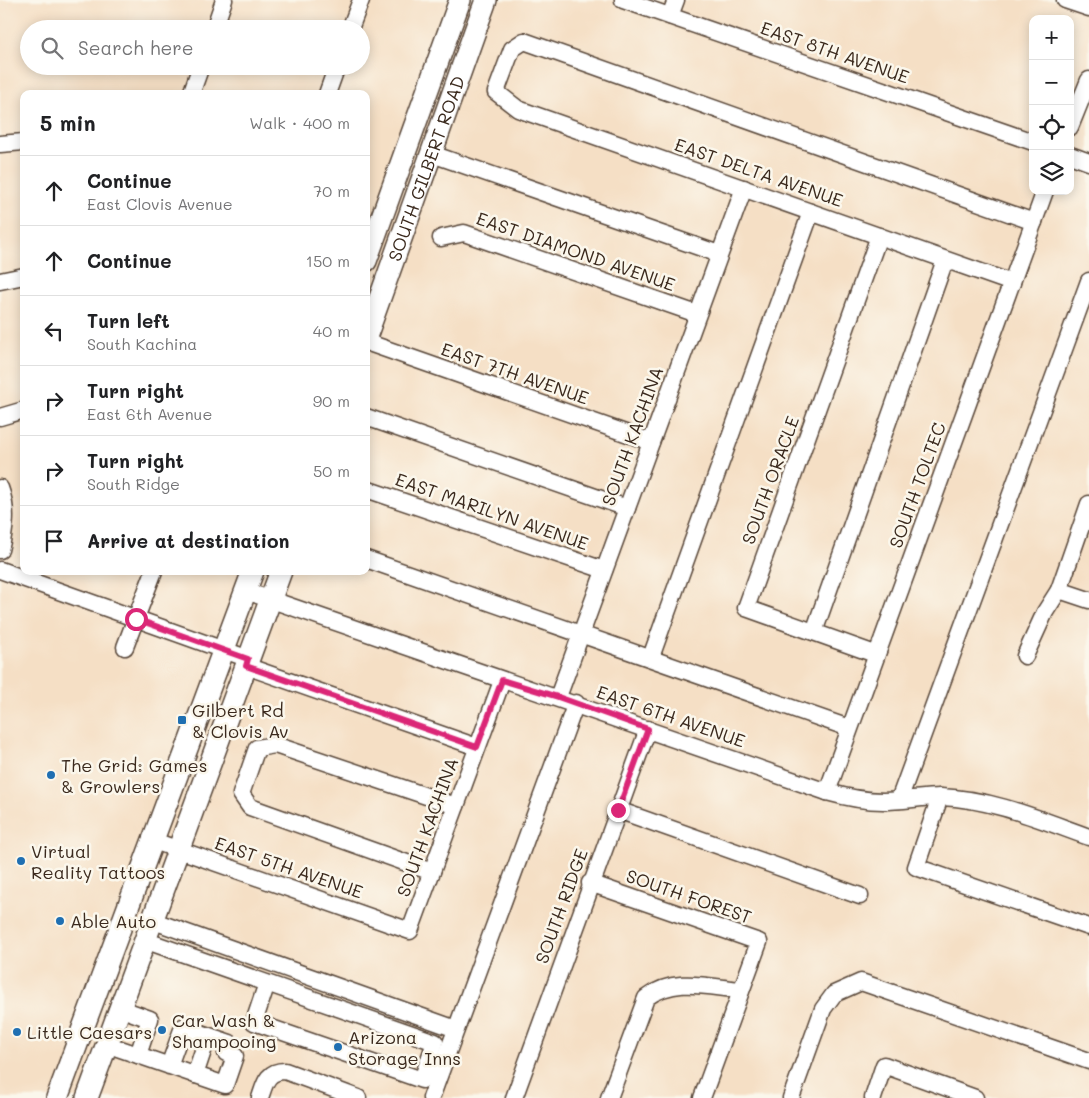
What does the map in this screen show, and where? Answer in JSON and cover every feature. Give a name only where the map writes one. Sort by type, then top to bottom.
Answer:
[{"type":"main road","name":"SOUTH GILBERT ROAD","points":[[370,251],[460,0]]},
{"type":"main road","name":"SOUTH GILBERT ROAD","points":[[370,326],[486,0]]},
{"type":"main road","points":[[87,1098],[145,935],[279,575]]},
{"type":"main road","points":[[57,1098],[250,581]]},
{"type":"main road","points":[[137,884],[133,933],[145,935]]},
{"type":"main road","points":[[104,1051],[99,1038],[116,979],[114,970],[106,966]]},
{"type":"street","points":[[217,20],[224,0]]},
{"type":"street","points":[[353,20],[361,0]]},
{"type":"street","name":"EAST 8TH AVENUE","points":[[623,0],[1029,141]]},
{"type":"street","points":[[670,16],[676,0]]},
{"type":"street","points":[[1065,0],[1089,8]]},
{"type":"street","name":"EAST DELTA AVENUE","points":[[1012,283],[518,109],[496,92],[512,49],[524,41],[1034,222]]},
{"type":"street","points":[[192,90],[197,75]]},
{"type":"street","points":[[328,90],[334,75]]},
{"type":"street","points":[[1074,117],[1089,80]]},
{"type":"street","points":[[0,144],[20,142]]},
{"type":"street","points":[[432,154],[719,254]]},
{"type":"street","points":[[1074,156],[1089,162]]},
{"type":"street","name":"SOUTH KACHINA","points":[[558,697],[744,188]]},
{"type":"street","name":"SOUTH TOLTEC","points":[[827,792],[1044,195]]},
{"type":"street","points":[[651,657],[811,212]]},
{"type":"street","name":"EAST DIAMOND AVENUE","points":[[441,238],[464,233],[697,314]]},
{"type":"street","name":"SOUTH ORACLE","points":[[876,654],[746,608],[879,236]]},
{"type":"street","points":[[814,632],[945,260]]},
{"type":"street","points":[[0,281],[20,277]]},
{"type":"street","points":[[899,800],[1089,281]]},
{"type":"street","name":"EAST 7TH AVENUE","points":[[370,343],[651,442]]},
{"type":"street","points":[[0,417],[20,411]]},
{"type":"street","points":[[370,418],[627,508]]},
{"type":"street","points":[[0,488],[3,496],[6,528],[0,550]]},
{"type":"street","name":"EAST MARILYN AVENUE","points":[[370,490],[604,570]]},
{"type":"street","points":[[1025,656],[1045,612],[1060,590],[1089,504]]},
{"type":"street","points":[[370,560],[651,657],[849,728]]},
{"type":"street","points":[[0,570],[224,650],[247,662],[477,747]]},
{"type":"street","points":[[125,647],[152,575]]},
{"type":"street","name":"EAST 6TH AVENUE","points":[[250,581],[270,599],[502,680],[576,703],[827,792],[855,799],[899,800],[940,797],[974,801],[1008,809],[1089,837]]},
{"type":"street","points":[[1060,590],[1089,600]]},
{"type":"street","name":"SOUTH KACHINA","points":[[410,931],[502,680]]},
{"type":"street","points":[[431,1098],[576,703]]},
{"type":"street","name":"SOUTH RIDGE","points":[[514,1098],[590,883],[648,729]]},
{"type":"street","points":[[432,872],[250,808],[241,794],[257,748],[275,745],[456,806]]},
{"type":"street","points":[[940,797],[916,867],[1089,927]]},
{"type":"street","points":[[618,810],[860,896]]},
{"type":"street","name":"EAST 5TH AVENUE","points":[[154,842],[410,931]]},
{"type":"street","name":"SOUTH FOREST","points":[[590,883],[759,942],[702,1098]]},
{"type":"street","points":[[145,935],[456,1029]]},
{"type":"street","points":[[145,935],[267,983],[435,1042],[422,1080],[254,1022],[267,983]]},
{"type":"street","points":[[791,1098],[823,1009],[834,994],[861,982],[1089,1061]]},
{"type":"street","points":[[609,1098],[646,998],[656,990],[676,984],[741,990]]},
{"type":"street","points":[[119,1008],[150,1019],[138,1055]]},
{"type":"street","points":[[104,1051],[138,1055],[169,1066],[195,1075],[225,1085],[235,1056],[226,1053],[230,1043],[183,1027],[169,1066]]},
{"type":"street","points":[[195,1075],[208,1036]]},
{"type":"street","points":[[873,1098],[884,1066],[975,1098]]},
{"type":"street","points":[[260,1098],[267,1077],[275,1071],[285,1072],[358,1098]]},
{"type":"place","name":"Gilbert Rd & Clovis Av","points":[[182,720]]},
{"type":"place","name":"The Grid: Games & Growlers","points":[[51,775]]},
{"type":"place","name":"Virtual Reality Tattoos","points":[[21,861]]},
{"type":"place","name":"Able Auto","points":[[60,921]]},
{"type":"place","name":"Car Wash & Shampooing","points":[[162,1030]]},
{"type":"place","name":"Little Caesars","points":[[17,1032]]},
{"type":"place","name":"Arizona Storage Inns","points":[[338,1047]]},
{"type":"route","points":[[136,619],[248,659],[246,666],[477,747],[502,680],[558,697],[648,729],[618,810]]}]
